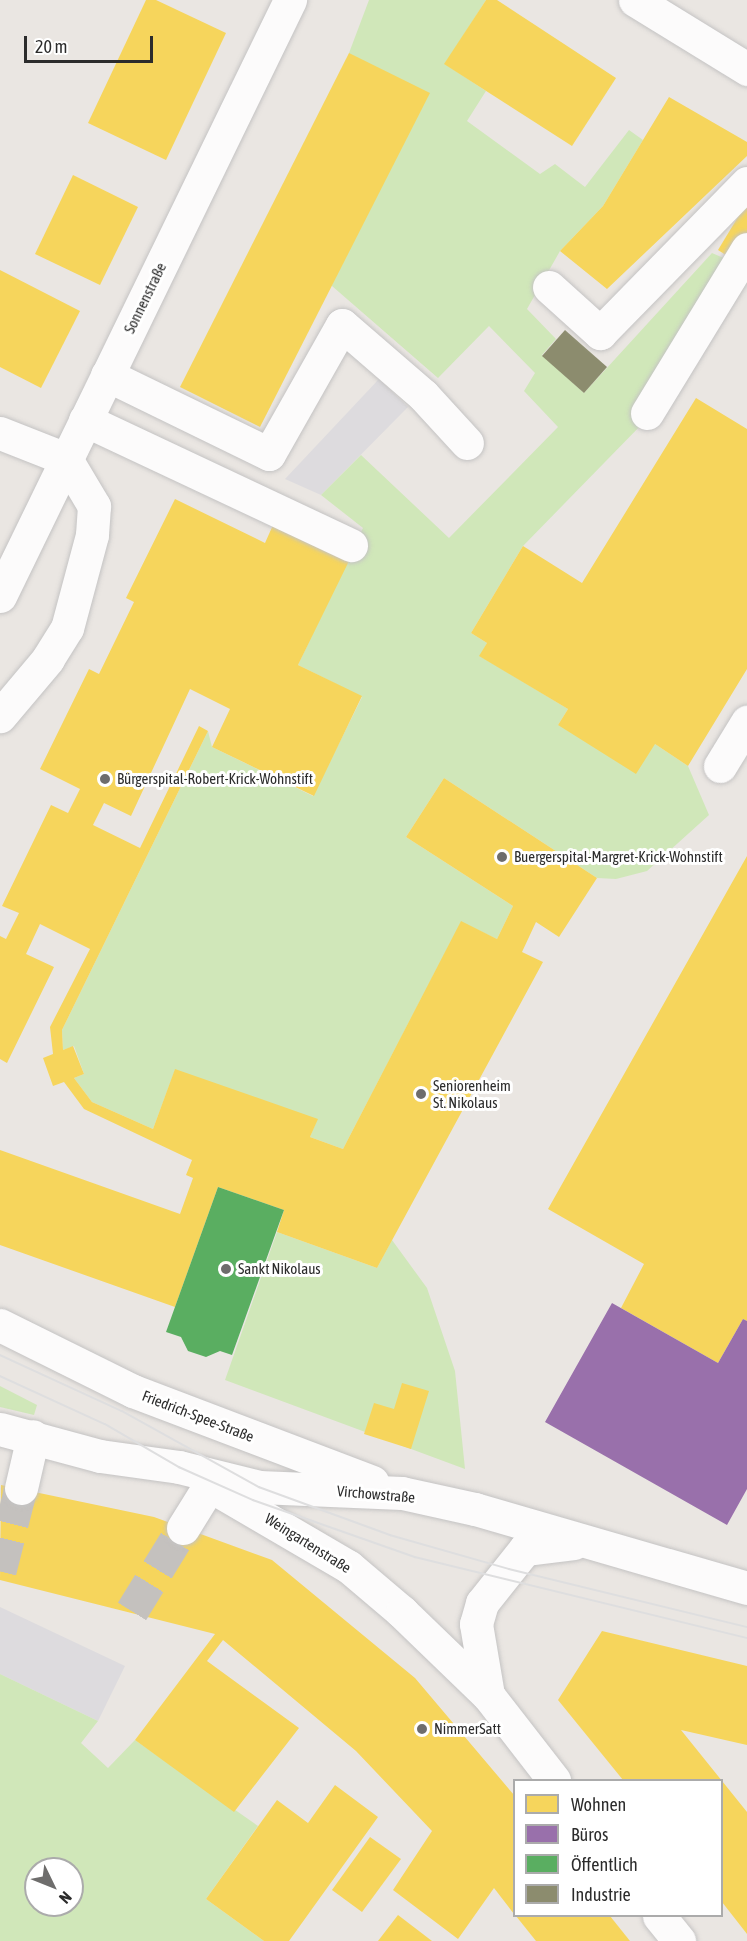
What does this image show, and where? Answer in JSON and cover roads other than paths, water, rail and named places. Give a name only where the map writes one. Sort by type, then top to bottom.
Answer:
[{"type":"street","name":"Sonnenstraße","points":[[0,596],[290,0]]},
{"type":"street","points":[[635,0],[747,69]]},
{"type":"street","points":[[549,287],[600,333],[747,183]]},
{"type":"street","points":[[647,413],[747,249]]},
{"type":"street","points":[[107,375],[269,454],[342,325],[423,395],[467,443]]},
{"type":"street","points":[[86,420],[351,545]]},
{"type":"street","points":[[0,433],[66,459],[94,506],[92,535],[78,596],[67,628],[48,658],[0,716]]},
{"type":"street","points":[[720,766],[747,722]]},
{"type":"street","name":"Friedrich-Spee-Straße","points":[[0,1325],[133,1391],[402,1493]]},
{"type":"street","name":"Virchowstraße","points":[[0,1429],[33,1436],[100,1456],[162,1468],[179,1467],[259,1487],[402,1493],[475,1509],[747,1588]]},
{"type":"street","points":[[21,1488],[33,1436]]},
{"type":"street","name":"Weingartenstraße","points":[[162,1468],[209,1486],[349,1567],[402,1612],[488,1695],[553,1779]]},
{"type":"street","points":[[183,1528],[209,1486]]},
{"type":"street","name":"Weingartenstraße","points":[[488,1695],[476,1624],[482,1603],[525,1549],[584,1541]]},
{"type":"street","points":[[660,1917],[679,1941]]},
{"type":"tunnel","points":[[0,1571],[21,1488]]},
{"type":"tunnel","points":[[132,1611],[183,1528]]},
{"type":"tram line","points":[[0,1355],[122,1411],[259,1487],[390,1535],[509,1569],[747,1627]]},
{"type":"tram line","points":[[0,1376],[105,1424],[179,1467],[253,1500],[415,1557],[747,1638]]},
{"type":"place","name":"Bürgerspital-Robert-Krick-Wohnstift","points":[[105,779]]},
{"type":"place","name":"Buergerspital-Margret-Krick-Wohnstift","points":[[502,857]]},
{"type":"place","name":"Seniorenheim St. Nikolaus","points":[[421,1094]]},
{"type":"place","name":"Sankt Nikolaus","points":[[226,1269]]},
{"type":"place","name":"NimmerSatt","points":[[422,1729]]}]
